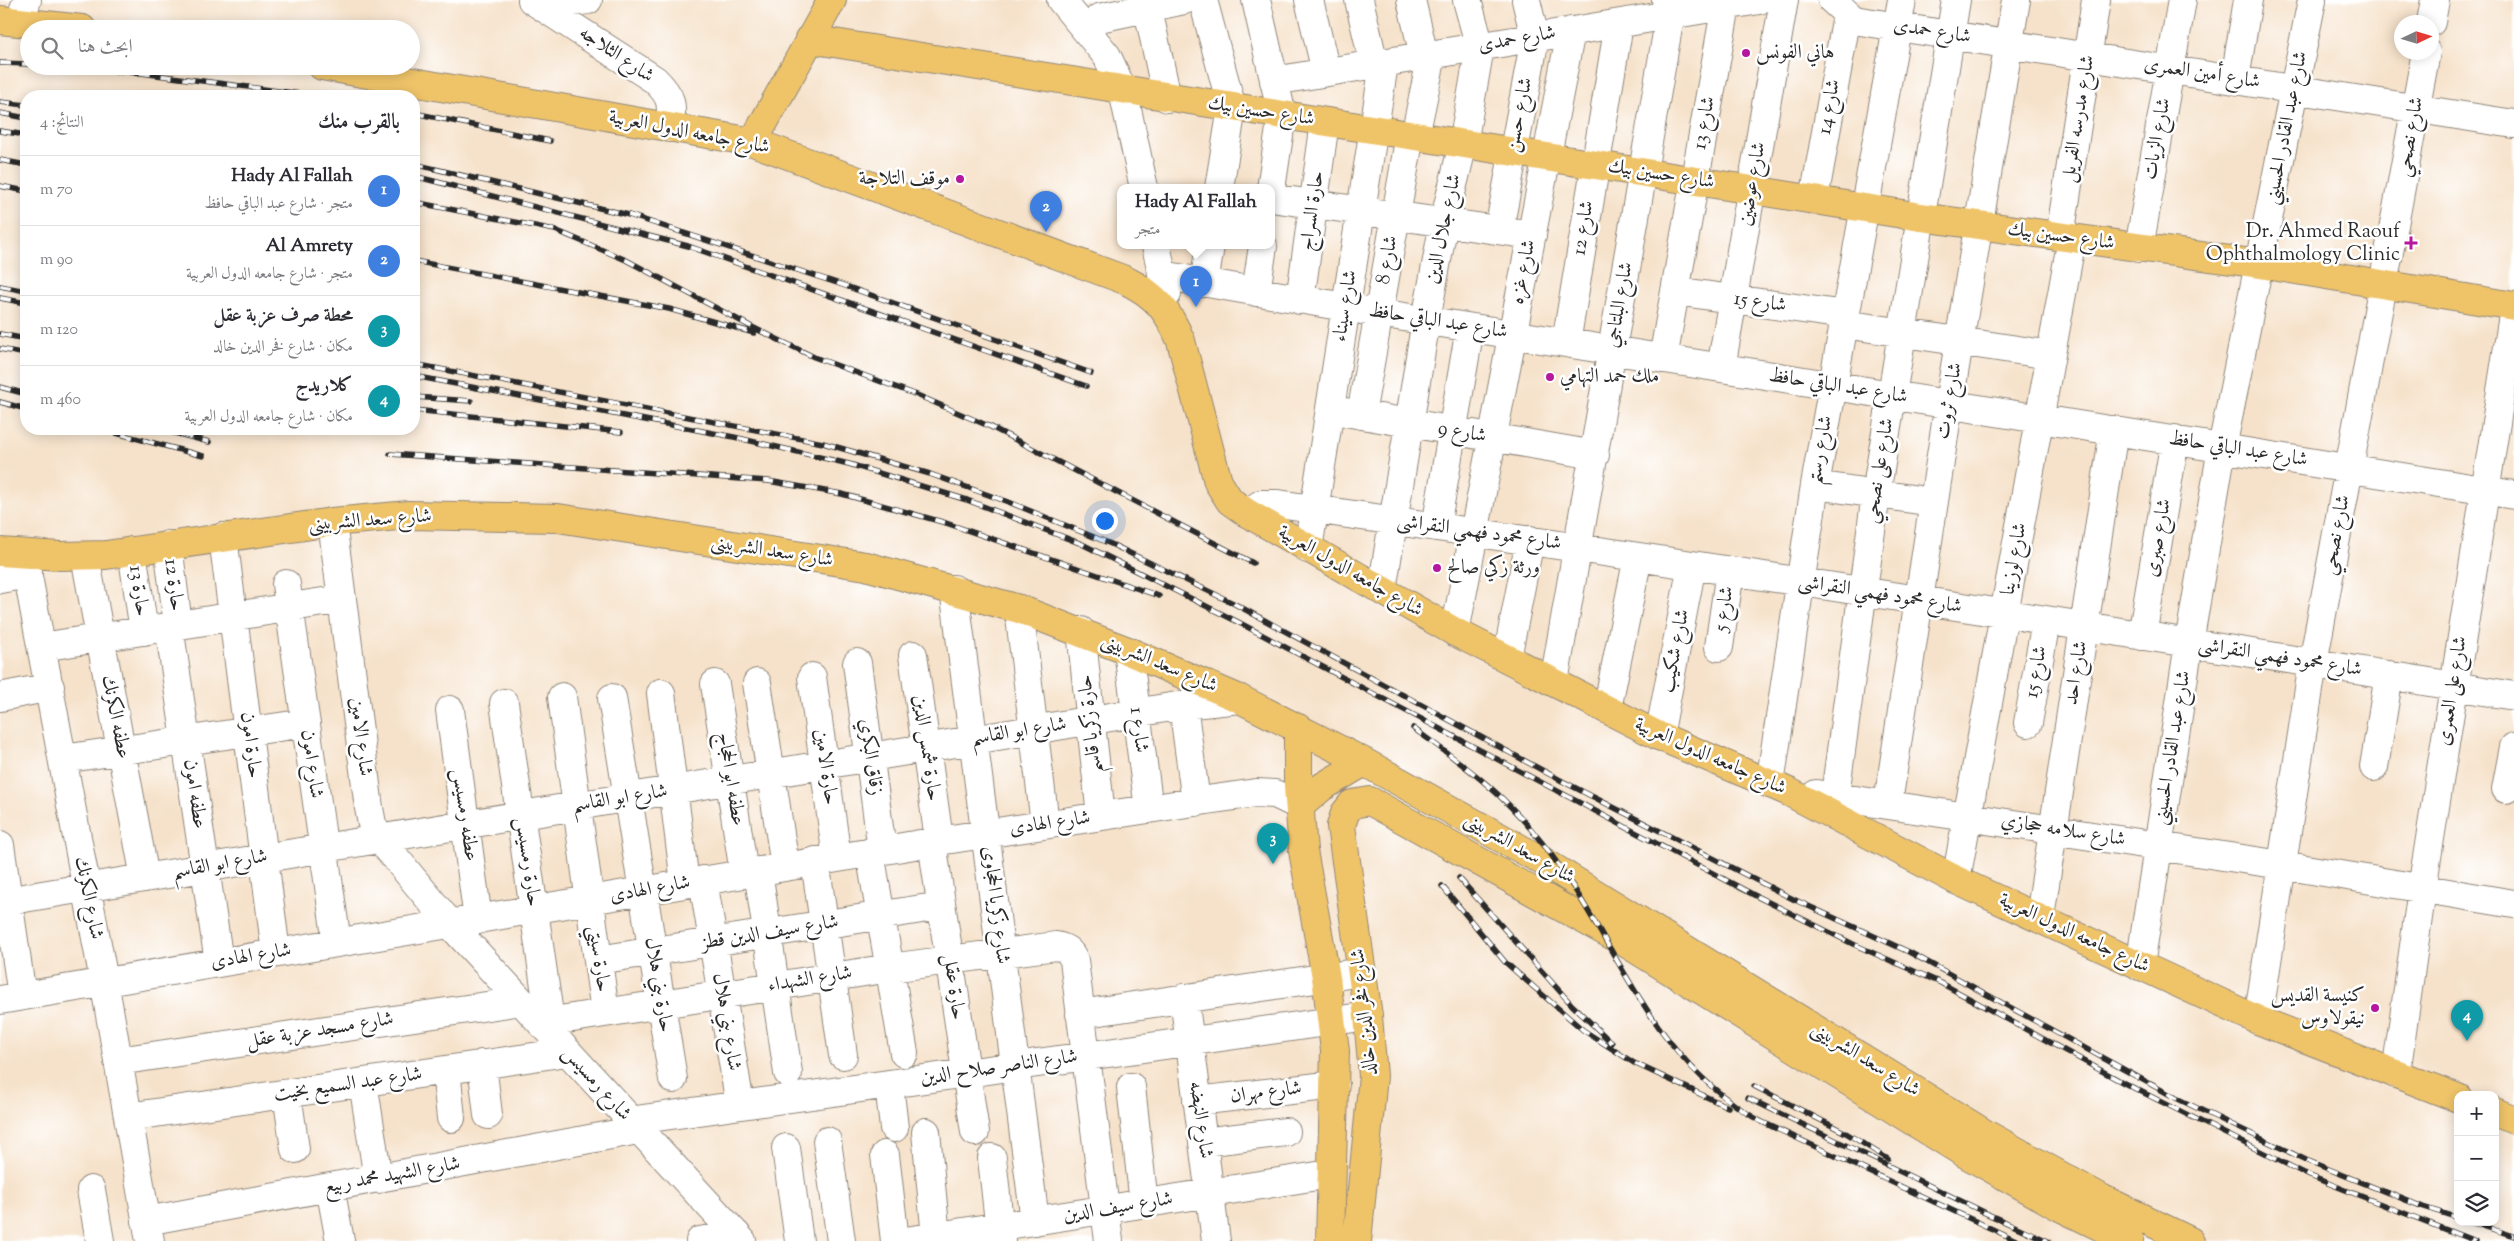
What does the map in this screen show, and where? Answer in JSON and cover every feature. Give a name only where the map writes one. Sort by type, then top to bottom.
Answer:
[{"type":"main road","points":[[753,142],[832,0]]},
{"type":"main road","points":[[16,14],[42,20]]},
{"type":"main road","name":"شارع حسين بيك","points":[[809,39],[1123,91],[1413,135],[1921,217],[2260,264],[2514,307]]},
{"type":"main road","name":"شارع جامعه الدول العربية","points":[[373,75],[753,142],[1125,280],[1146,290],[1161,304],[1173,322],[1181,341],[1218,482],[1230,500],[1247,513],[1455,632],[1659,736],[1780,788],[1956,880],[2040,917],[2140,966],[2258,1020],[2454,1096]]},
{"type":"main road","name":"شارع سعد الشربينى","points":[[18,560],[85,556],[332,522],[409,515],[558,518],[866,566],[954,589],[1019,609],[1128,651],[1240,699],[1364,762],[1539,859],[1984,1133],[2103,1199],[2190,1241]]},
{"type":"main road","name":"شارع فخر الدين خالد","points":[[1298,728],[1300,806],[1304,851],[1332,1020],[1335,1085],[1330,1174],[1330,1241]]},
{"type":"main road","points":[[1300,806],[1322,787],[1364,762]]},
{"type":"main road","name":"شارع سعد الشربينى","points":[[1370,801],[1642,953],[1964,1153],[2060,1207],[2130,1241]]},
{"type":"main road","name":"شارع فخر الدين خالد","points":[[1357,1241],[1373,1076],[1368,1016],[1341,826],[1345,813],[1352,804],[1370,801]]},
{"type":"main road","points":[[1525,886],[1539,859]]},
{"type":"main road","points":[[2499,1114],[2514,1120]]},
{"type":"street","points":[[537,3],[588,0]]},
{"type":"street","points":[[1060,0],[1106,56],[1123,91],[1143,184]]},
{"type":"street","points":[[1106,56],[1097,9],[1184,0]]},
{"type":"street","points":[[1203,0],[1232,108],[1220,184]]},
{"type":"street","points":[[1256,0],[1282,115],[1272,184]]},
{"type":"street","points":[[1309,0],[1326,72]]},
{"type":"street","points":[[1359,0],[1379,64]]},
{"type":"street","points":[[1411,0],[1428,55]]},
{"type":"street","points":[[1467,0],[1480,47]]},
{"type":"street","name":"شارع حسن","points":[[1499,230],[1535,38],[1526,0]]},
{"type":"street","name":"شارع حمدى","points":[[1274,81],[1535,38],[1571,30],[1619,24],[1668,8],[1726,5],[1759,0]]},
{"type":"street","name":"شارع عوضين","points":[[1721,368],[1784,0]]},
{"type":"street","name":"شارع على نصحي","points":[[1835,795],[1876,494],[1956,0]]},
{"type":"street","name":"شارع ثروت","points":[[1888,803],[1933,502],[1961,342],[2016,0]]},
{"type":"street","name":"شارع مدرسه الفريل","points":[[2066,238],[2096,0]]},
{"type":"street","name":"شارع الزيات","points":[[2139,248],[2182,0]]},
{"type":"street","points":[[2235,79],[2248,0]]},
{"type":"street","name":"شارع عبد القادر الحسيني","points":[[2140,966],[2189,643],[2222,448],[2312,0]]},
{"type":"street","points":[[2433,15],[2436,0]]},
{"type":"street","name":"شارع الثلاجه","points":[[537,3],[655,80],[668,92],[672,104],[670,128]]},
{"type":"street","points":[[1147,4],[1167,98]]},
{"type":"street","name":"شارع حمدى","points":[[1836,4],[1854,20],[1900,13],[1950,34],[2009,44]]},
{"type":"street","name":"شارع 14","points":[[1814,200],[1836,4]]},
{"type":"street","name":"شارع 13","points":[[1663,359],[1726,5]]},
{"type":"street","name":"شارع البلتاجي","points":[[1554,682],[1595,455],[1668,8]]},
{"type":"street","name":"شارع رستم","points":[[1780,788],[1800,582],[1815,485],[1900,13]]},
{"type":"street","name":"شارع 12","points":[[1566,343],[1619,24]]},
{"type":"street","name":"شارع غزه","points":[[1455,632],[1571,30]]},
{"type":"street","name":"شارع أمين العمرى","points":[[2009,44],[2514,124]]},
{"type":"street","name":"شارع جلال الدين","points":[[1382,590],[1426,320],[1444,222],[1463,144],[1480,47]]},
{"type":"street","name":"شارع 8","points":[[1361,415],[1396,215],[1428,55]]},
{"type":"street","name":"شارع نصحي","points":[[2258,1020],[2313,663],[2425,60]]},
{"type":"street","name":"شارع سيناء","points":[[1308,549],[1374,130],[1379,64]]},
{"type":"street","name":"حارة السراج","points":[[1300,300],[1325,122]]},
{"type":"street","points":[[1275,199],[1532,235]]},
{"type":"street","name":"شارع لوزينا","points":[[1956,880],[2051,355],[2066,238]]},
{"type":"street","points":[[1157,249],[1173,322]]},
{"type":"street","points":[[1204,283],[1210,249]]},
{"type":"street","points":[[1256,292],[1263,249]]},
{"type":"street","name":"شارع عبد الباقي حافظ","points":[[1162,275],[1470,328],[1892,396],[1949,403],[2175,439],[2514,495]]},
{"type":"street","name":"شارع 15","points":[[1675,291],[1733,299],[1845,320],[1902,333],[2051,355]]},
{"type":"street","name":"شارع على العمرى","points":[[2396,1074],[2422,889],[2514,307]]},
{"type":"street","points":[[1436,527],[1470,328]]},
{"type":"street","name":"شارع 9","points":[[1330,410],[1595,455]]},
{"type":"street","name":"شارع احد","points":[[2040,917],[2114,430]]},
{"type":"street","name":"شارع صبرى","points":[[2142,636],[2175,439]]},
{"type":"street","points":[[1815,485],[1933,502]]},
{"type":"street","name":"شارع محمود فهمي النقراشى","points":[[1247,513],[1261,504],[1270,504],[1530,540],[2514,696]]},
{"type":"street","name":"شارع الامين","points":[[332,522],[372,824],[379,838],[452,925]]},
{"type":"street","name":"حارة امون","points":[[223,537],[276,953]]},
{"type":"street","points":[[1507,658],[1530,540]]},
{"type":"street","name":"حارة 12","points":[[164,627],[168,545]]},
{"type":"street","name":"حارة 13","points":[[132,550],[164,627]]},
{"type":"street","name":"عطفه الكرنك","points":[[85,556],[145,878]]},
{"type":"street","points":[[1608,709],[1638,557]]},
{"type":"street","points":[[0,579],[18,560]]},
{"type":"street","name":"شارع الكرنك","points":[[18,560],[42,647],[50,687],[148,1231]]},
{"type":"street","name":"شارع شكيب","points":[[1659,736],[1692,565]]},
{"type":"street","name":"شارع 5","points":[[1719,647],[1730,572]]},
{"type":"street","name":"شارع زكريا الحجاوى","points":[[954,589],[1035,1220]]},
{"type":"street","points":[[42,647],[233,616],[287,596],[342,600]]},
{"type":"street","name":"شارع امون","points":[[287,596],[337,943]]},
{"type":"street","points":[[1019,609],[1045,824]]},
{"type":"street","name":"شارع 15","points":[[2028,723],[2046,621]]},
{"type":"street","name":"عطفه امون","points":[[164,627],[186,741],[219,962]]},
{"type":"street","name":"حارة زكريا قاسم","points":[[1081,632],[1101,816]]},
{"type":"street","name":"شارع 1","points":[[1128,651],[1149,809]]},
{"type":"street","name":"حارة شمس الدين","points":[[913,655],[926,748],[935,841]]},
{"type":"street","name":"زقاق البكري","points":[[857,663],[870,757],[881,916],[904,1053]]},
{"type":"street","points":[[2374,768],[2389,676]]},
{"type":"street","name":"حارة الامين","points":[[812,677],[824,765],[826,859],[824,924],[843,1055]]},
{"type":"street","points":[[757,683],[785,866]]},
{"type":"street","name":"عطفه ابو الحجاج","points":[[715,684],[730,780],[751,872],[768,933],[788,1072]]},
{"type":"street","points":[[0,698],[50,687]]},
{"type":"street","name":"شارع بني هلال","points":[[661,693],[673,790],[694,882],[713,942],[740,1105]]},
{"type":"street","name":"حارة سيتي","points":[[562,697],[605,1012]]},
{"type":"street","name":"حارة بني هلال","points":[[612,698],[673,1079]]},
{"type":"street","name":"شارع ابو القاسم","points":[[4,901],[1183,705],[1240,699]]},
{"type":"street","name":"حارة رمسيس","points":[[504,704],[534,910],[546,1022]]},
{"type":"street","points":[[1183,705],[1196,802]]},
{"type":"street","name":"عطفه رمسيس","points":[[450,710],[478,920]]},
{"type":"street","points":[[63,759],[306,723]]},
{"type":"street","points":[[2506,789],[2514,747]]},
{"type":"street","name":"شارع سلامه حجازي","points":[[1780,788],[1888,803],[2282,865],[2514,904]]},
{"type":"street","name":"شارع الهادى","points":[[11,998],[104,981],[452,925],[826,859],[1045,824],[1256,793],[1275,794],[1300,806]]},
{"type":"street","name":"حارة عقل","points":[[935,841],[942,906],[975,1132]]},
{"type":"street","points":[[0,845],[11,998]]},
{"type":"street","name":"شارع سيف الدين قطز","points":[[598,960],[942,906]]},
{"type":"street","name":"شارع رمسيس","points":[[452,925],[522,1000],[546,1022],[568,1052],[739,1238]]},
{"type":"street","name":"شارع الشهداء","points":[[546,1022],[890,968],[1056,946],[1064,948],[1074,960],[1080,1014]]},
{"type":"street","points":[[1109,1241],[1080,1014],[1362,972]]},
{"type":"street","name":"شارع النهضه","points":[[1184,998],[1216,1241]]},
{"type":"street","name":"شارع مسجد عزبة عقل","points":[[118,1061],[522,1000]]},
{"type":"street","name":"شارع الناصر صلاح الدين","points":[[634,1125],[740,1105],[1368,1016]]},
{"type":"street","name":"شارع عبد السميع بخيت","points":[[128,1118],[568,1052]]},
{"type":"street","points":[[482,1064],[488,1115]]},
{"type":"street","points":[[446,1070],[451,1118]]},
{"type":"street","points":[[363,1082],[378,1178]]},
{"type":"street","points":[[889,1084],[894,1128]]},
{"type":"street","name":"شارع مهران","points":[[1197,1101],[1335,1085]]},
{"type":"street","points":[[1131,1087],[1144,1204]]},
{"type":"street","points":[[287,1094],[295,1149]]},
{"type":"street","name":"شارع الشهيد محمد ربيع","points":[[148,1231],[330,1187],[634,1125]]},
{"type":"street","points":[[926,1132],[950,1237]]},
{"type":"street","points":[[1203,1142],[1286,1132]]},
{"type":"street","points":[[827,1141],[841,1241]]},
{"type":"street","points":[[786,1148],[799,1241]]},
{"type":"street","points":[[885,1155],[895,1241]]},
{"type":"street","points":[[992,1158],[1000,1234]]},
{"type":"street","name":"شارع سيف الدين","points":[[906,1241],[1000,1234],[1035,1220],[1330,1174]]},
{"type":"street","points":[[330,1187],[340,1241]]},
{"type":"street","points":[[91,1190],[100,1241]]},
{"type":"street","points":[[700,1241],[739,1238]]},
{"type":"railway","points":[[0,63],[20,64]]},
{"type":"railway","points":[[156,75],[271,90]]},
{"type":"railway","points":[[0,102],[20,104]]},
{"type":"railway","points":[[0,113],[20,117]]},
{"type":"railway","points":[[420,114],[550,141]]},
{"type":"railway","points":[[0,131],[20,134]]},
{"type":"railway","points":[[0,160],[20,164]]},
{"type":"railway","points":[[420,165],[629,215],[837,283],[1091,373]]},
{"type":"railway","points":[[420,178],[688,246],[1086,386]]},
{"type":"railway","points":[[0,186],[20,190]]},
{"type":"railway","points":[[420,203],[555,230],[626,260],[750,326],[814,357],[917,395],[991,427],[1253,563]]},
{"type":"railway","points":[[420,262],[669,309],[754,333]]},
{"type":"railway","points":[[0,286],[20,290]]},
{"type":"railway","points":[[0,298],[20,302]]},
{"type":"railway","points":[[0,334],[20,338]]},
{"type":"railway","points":[[0,349],[20,353]]},
{"type":"railway","points":[[420,365],[823,443],[930,474],[1011,503],[1111,544],[1233,603],[1564,782],[1793,899],[1909,952],[2176,1098],[2306,1160],[2423,1207],[2454,1217]]},
{"type":"railway","points":[[420,377],[734,437],[849,464],[967,500],[1082,544],[1236,621],[1754,895],[1853,944],[1941,983],[2124,1083],[2310,1176],[2475,1241]]},
{"type":"railway","points":[[0,387],[20,392]]},
{"type":"railway","points":[[420,397],[471,401]]},
{"type":"railway","points":[[0,402],[20,407]]},
{"type":"railway","points":[[420,411],[621,432]]},
{"type":"railway","points":[[124,435],[203,456]]},
{"type":"railway","points":[[183,435],[209,442]]},
{"type":"railway","points":[[390,454],[768,481],[842,494],[946,523],[1159,596]]},
{"type":"railway","points":[[1413,728],[1498,794],[1528,826],[1569,881],[1637,994],[1661,1030],[1689,1064],[1721,1094],[1760,1121],[2018,1241]]},
{"type":"railway","points":[[1459,878],[1572,1005],[1612,1043]]},
{"type":"railway","points":[[1442,886],[1505,962],[1583,1030],[1634,1063],[1728,1107]]},
{"type":"railway","points":[[1754,1086],[1846,1133],[1888,1159]]},
{"type":"railway","points":[[1748,1098],[1988,1214]]},
{"type":"railway","points":[[1983,1212],[2048,1241]]},
{"type":"railway","points":[[2483,1226],[2514,1236]]},
{"type":"place","name":"هاني الفونس","points":[[1746,53]]},
{"type":"place","name":"موقف التلاجة","points":[[960,179]]},
{"type":"place","name":"Al Amrety","points":[[1046,232]]},
{"type":"place","name":"Dr. Ahmed Raouf Ophthalmology Clinic","points":[[2411,243]]},
{"type":"place","name":"Hady Al Fallah","points":[[1196,307]]},
{"type":"place","name":"ملك حمد التهامي","points":[[1550,377]]},
{"type":"place","name":"ورثة زكي صالح","points":[[1437,568]]},
{"type":"place","name":"محطة صرف عزبة عقل","points":[[1273,864]]},
{"type":"place","name":"كنيسة القديس نيقولاوس","points":[[2375,1008]]},
{"type":"place","name":"كلاريدج","points":[[2467,1041]]}]
